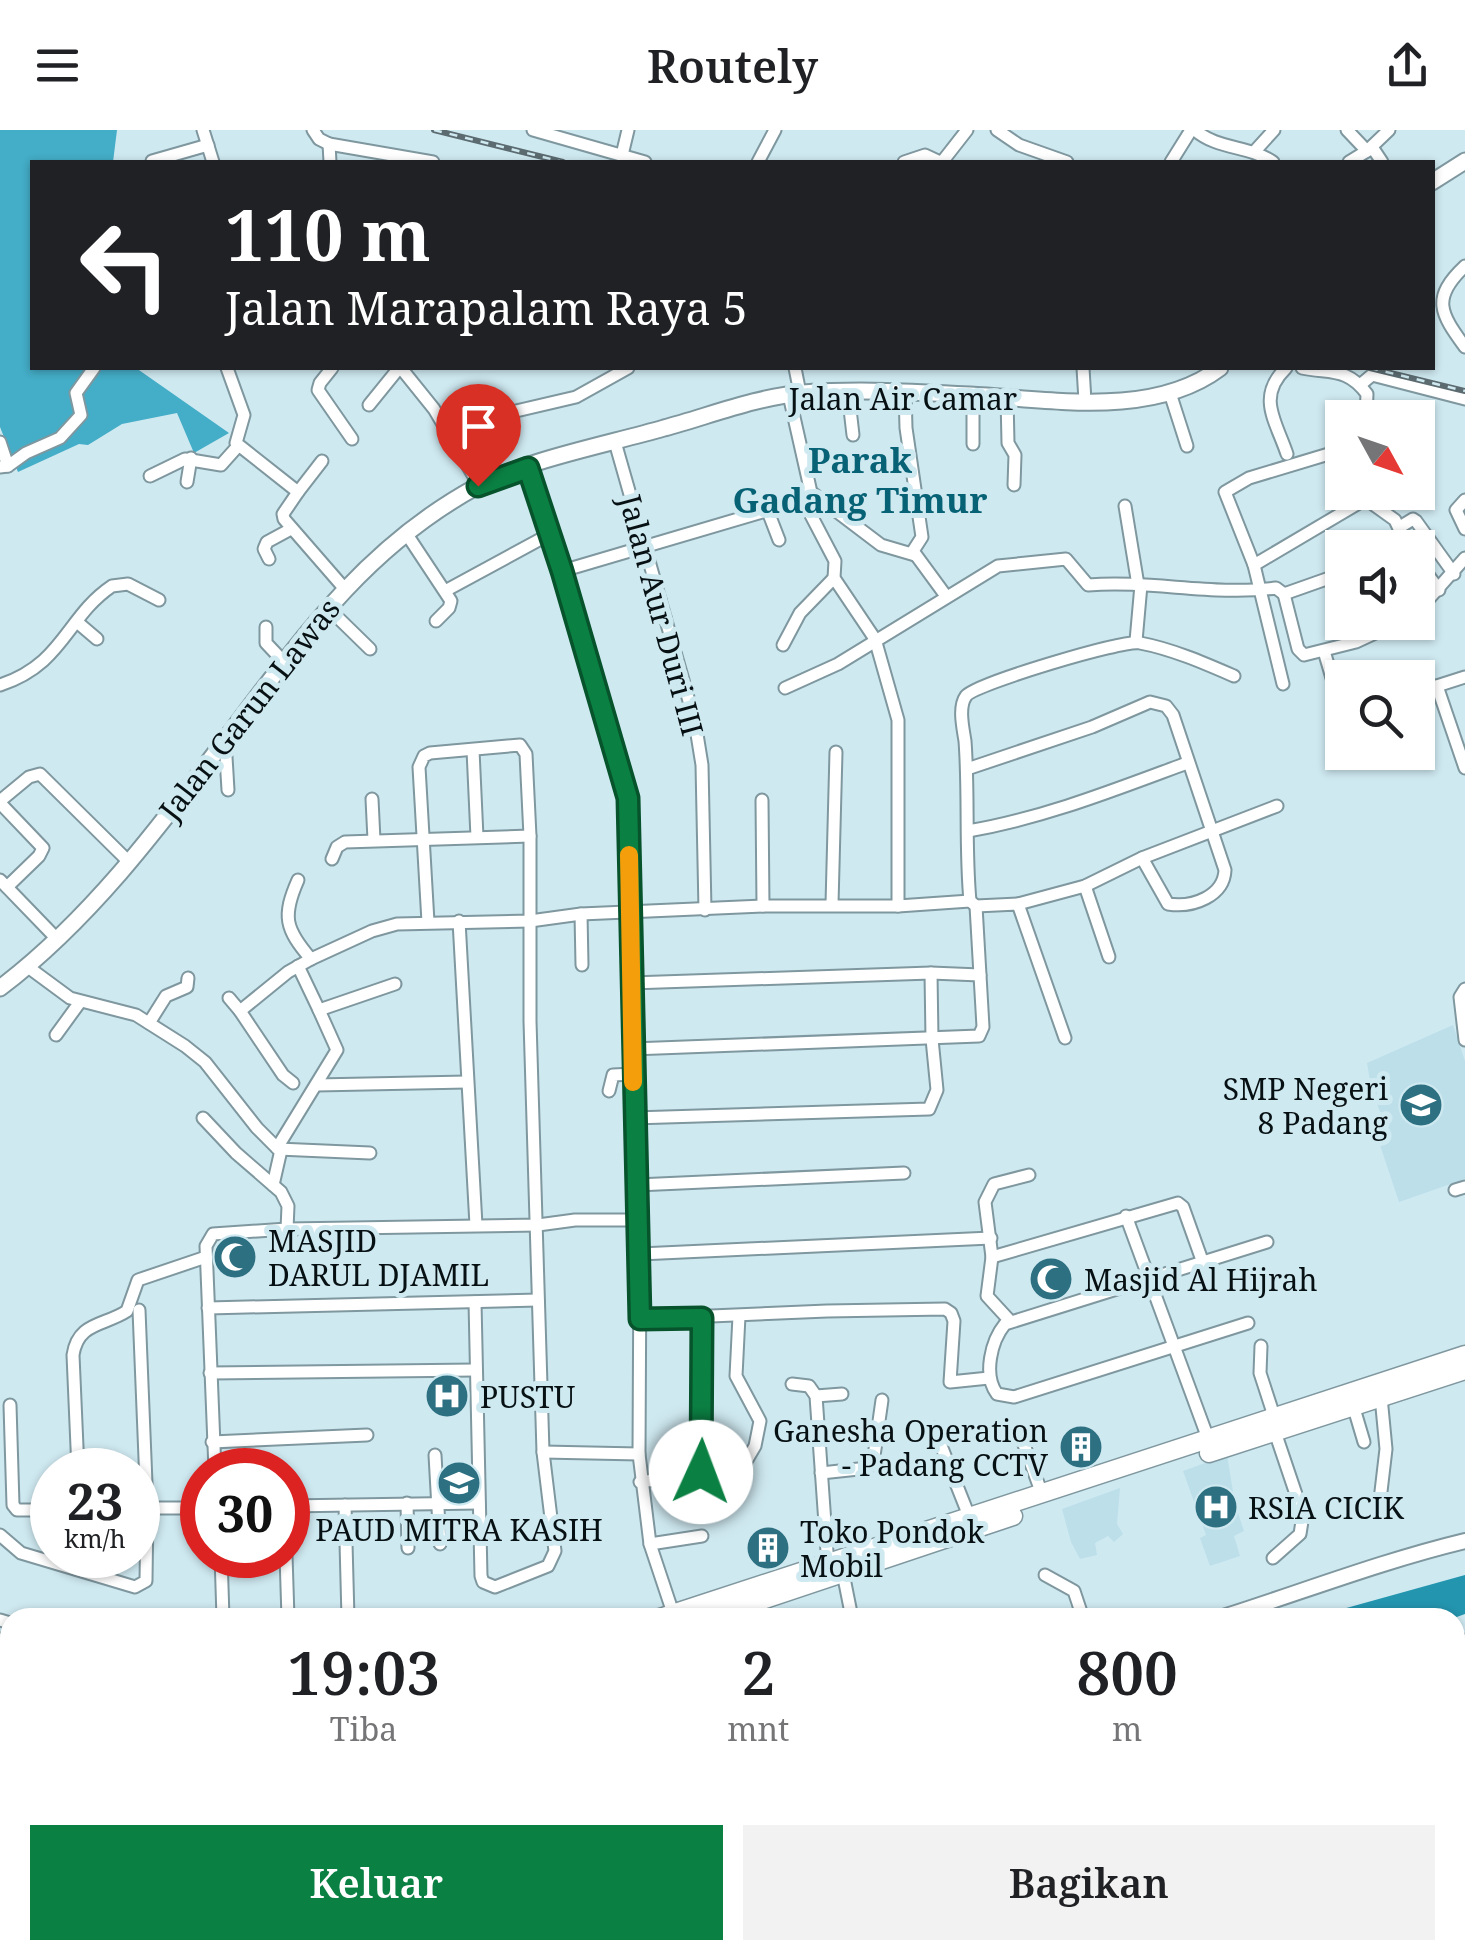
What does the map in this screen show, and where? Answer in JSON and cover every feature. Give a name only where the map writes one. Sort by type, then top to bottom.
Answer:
[{"type":"main road","points":[[1435,180],[1465,161]]},
{"type":"main road","name":"Jalan Air Camar","points":[[528,468],[795,394],[905,392],[1085,401],[1170,393],[1217,370]]},
{"type":"main road","name":"Jalan Garun Lawas","points":[[0,988],[58,939],[129,862],[344,588],[406,533],[478,486],[528,468]]},
{"type":"main road","points":[[735,1608],[971,1523],[1296,1417],[1465,1355]]},
{"type":"main road","points":[[1296,1417],[1353,1405],[1465,1370]]},
{"type":"main road","points":[[971,1523],[1042,1494],[1209,1440],[1274,1424]]},
{"type":"main road","points":[[693,1608],[833,1571]]},
{"type":"street","points":[[203,130],[213,160]]},
{"type":"street","points":[[313,130],[329,144],[421,160]]},
{"type":"street","points":[[534,130],[638,160]]},
{"type":"street","points":[[622,155],[628,130]]},
{"type":"street","points":[[759,160],[775,130]]},
{"type":"street","points":[[943,160],[966,130]]},
{"type":"street","points":[[997,130],[1013,142],[1062,160]]},
{"type":"street","points":[[1172,160],[1193,130],[1206,140],[1254,152],[1266,160]]},
{"type":"street","points":[[1254,152],[1274,130]]},
{"type":"street","points":[[1348,130],[1380,160]]},
{"type":"street","points":[[1353,160],[1370,150],[1389,130]]},
{"type":"street","points":[[329,144],[330,160]]},
{"type":"street","points":[[156,160],[208,146]]},
{"type":"street","points":[[909,160],[925,154],[937,160]]},
{"type":"street","points":[[1435,316],[1447,284],[1465,266]]},
{"type":"street","points":[[1442,306],[1444,318],[1465,346]]},
{"type":"street","points":[[0,442],[4,467],[70,431],[81,415],[76,393],[93,370]]},
{"type":"street","points":[[228,370],[244,414],[236,440],[238,446],[298,492]]},
{"type":"street","points":[[331,370],[318,389],[352,439]]},
{"type":"street","points":[[368,405],[398,370]]},
{"type":"street","points":[[402,370],[429,401],[478,486]]},
{"type":"street","points":[[454,442],[499,415],[576,397],[624,370]]},
{"type":"street","points":[[795,370],[807,496],[835,561],[834,578],[875,639],[898,720],[898,906]]},
{"type":"street","points":[[1084,370],[1085,401]]},
{"type":"street","points":[[1284,370],[1272,382],[1269,397],[1287,454]]},
{"type":"street","points":[[1330,370],[1360,385],[1368,394],[1368,400]]},
{"type":"street","points":[[1360,385],[1372,375],[1465,398]]},
{"type":"street","points":[[848,392],[852,434]]},
{"type":"street","points":[[905,392],[906,428],[922,537],[914,548],[915,555],[946,596]]},
{"type":"street","points":[[1170,393],[1187,446]]},
{"type":"street","points":[[972,444],[973,395]]},
{"type":"street","points":[[1007,398],[1008,443],[1015,455],[1014,485]]},
{"type":"street","name":"Jalan Aur Duri III","points":[[614,442],[695,722],[702,765],[704,910]]},
{"type":"street","points":[[150,476],[191,458],[218,466],[238,446]]},
{"type":"street","points":[[1283,684],[1254,565],[1226,490],[1249,478],[1325,455]]},
{"type":"street","points":[[187,482],[191,458]]},
{"type":"street","points":[[322,461],[284,514],[291,529],[344,588]]},
{"type":"street","points":[[528,468],[628,798],[633,1118],[640,1254],[640,1482],[665,1608]]},
{"type":"street","points":[[807,496],[882,545],[915,555]]},
{"type":"street","points":[[562,571],[807,496]]},
{"type":"street","points":[[1465,500],[1456,510],[1465,529]]},
{"type":"street","points":[[1125,506],[1139,585],[1136,641]]},
{"type":"street","points":[[767,509],[779,540]]},
{"type":"street","points":[[1254,565],[1338,510]]},
{"type":"street","points":[[1373,510],[1391,530]]},
{"type":"street","points":[[1406,530],[1412,519],[1422,530]]},
{"type":"street","points":[[269,560],[264,549],[267,542],[291,529]]},
{"type":"street","points":[[406,533],[445,591],[450,606],[436,622]]},
{"type":"street","points":[[445,591],[550,534]]},
{"type":"street","points":[[1435,548],[1454,574]]},
{"type":"street","points":[[1435,594],[1465,558]]},
{"type":"street","points":[[785,688],[838,664],[998,566],[1066,559],[1088,585],[1212,592],[1276,588],[1284,594],[1300,652],[1308,655],[1359,640]]},
{"type":"street","points":[[782,645],[800,613],[834,578]]},
{"type":"street","points":[[1284,594],[1325,582]]},
{"type":"street","points":[[0,685],[23,678],[35,668],[64,641],[106,590],[117,584],[128,584],[159,600]]},
{"type":"street","points":[[1435,584],[1439,590]]},
{"type":"street","points":[[327,607],[370,649]]},
{"type":"street","points":[[77,622],[97,638]]},
{"type":"street","points":[[266,626],[266,643],[283,661]]},
{"type":"street","points":[[632,1049],[981,1034],[984,1028],[968,831],[964,698],[989,682],[1136,641],[1234,676]]},
{"type":"street","points":[[1324,651],[1327,660]]},
{"type":"street","points":[[1465,677],[1437,686],[1465,768]]},
{"type":"street","points":[[967,769],[1092,727],[1150,702],[1161,703],[1173,715],[1225,870],[1224,884],[1218,892],[1191,903],[1168,904],[1142,858]]},
{"type":"street","points":[[225,740],[228,790]]},
{"type":"street","points":[[428,922],[421,760],[430,753],[515,744],[524,749],[530,836],[530,1021],[543,1452],[555,1538],[553,1560],[548,1566],[490,1588],[483,1582],[475,1302]]},
{"type":"street","points":[[473,750],[476,838]]},
{"type":"street","points":[[832,904],[836,752]]},
{"type":"street","points":[[968,831],[1066,808],[1186,763]]},
{"type":"street","points":[[58,939],[3,884],[39,856],[42,846],[0,802],[29,778],[40,774],[129,862]]},
{"type":"street","points":[[372,799],[374,840]]},
{"type":"street","points":[[762,800],[763,906]]},
{"type":"street","points":[[240,1010],[310,958],[380,928],[428,922],[530,921],[581,914],[763,906],[1018,904],[1085,886],[1142,858],[1277,806]]},
{"type":"street","points":[[332,859],[343,842],[530,836]]},
{"type":"street","points":[[298,880],[286,916],[296,942],[310,958]]},
{"type":"street","points":[[1085,886],[1109,957]]},
{"type":"street","points":[[1018,904],[1065,1038]]},
{"type":"street","points":[[581,914],[582,964]]},
{"type":"street","points":[[458,921],[476,1225]]},
{"type":"street","points":[[273,1185],[279,1149],[338,1048],[298,966]]},
{"type":"street","points":[[28,967],[80,1002],[126,1011],[149,1023],[205,1062],[279,1149],[370,1154]]},
{"type":"street","points":[[631,983],[931,973],[980,975]]},
{"type":"street","points":[[633,1118],[924,1111],[932,1105],[937,1090],[931,973]]},
{"type":"street","points":[[149,1023],[166,996],[187,988],[188,978]]},
{"type":"street","points":[[319,1010],[395,984]]},
{"type":"street","points":[[1465,989],[1460,997],[1465,1040]]},
{"type":"street","points":[[229,998],[282,1075],[293,1083]]},
{"type":"street","points":[[56,1035],[80,1002]]},
{"type":"street","points":[[609,1091],[613,1075],[633,1074]]},
{"type":"street","points":[[316,1085],[466,1082]]},
{"type":"street","points":[[203,1118],[281,1192],[288,1206],[287,1229]]},
{"type":"street","points":[[637,1185],[904,1174]]},
{"type":"street","points":[[1010,1321],[988,1299],[992,1257],[985,1202],[990,1188],[1029,1175]]},
{"type":"street","points":[[992,1257],[1178,1203],[1183,1206],[1203,1264]]},
{"type":"street","points":[[1126,1216],[1209,1440]]},
{"type":"street","points":[[213,1448],[206,1257],[208,1239],[218,1232],[637,1220]]},
{"type":"street","points":[[640,1254],[991,1238]]},
{"type":"street","points":[[1248,1323],[1014,1397],[997,1394],[989,1378],[996,1335],[1010,1321],[1266,1242]]},
{"type":"street","points":[[77,1448],[73,1355],[76,1341],[90,1326],[127,1311],[138,1280],[206,1257]]},
{"type":"street","points":[[208,1308],[538,1300]]},
{"type":"street","points":[[139,1310],[141,1448]]},
{"type":"street","points":[[640,1319],[945,1310],[954,1321],[950,1382],[989,1378]]},
{"type":"street","points":[[640,1482],[745,1464],[760,1429],[758,1414],[736,1376],[739,1316]]},
{"type":"street","points":[[701,1472],[702,1318]]},
{"type":"street","points":[[1261,1346],[1260,1373],[1303,1515],[1300,1534],[1272,1558]]},
{"type":"street","points":[[210,1373],[475,1370]]},
{"type":"street","points":[[792,1384],[808,1386],[816,1396],[833,1571],[848,1608]]},
{"type":"street","points":[[816,1396],[842,1394]]},
{"type":"street","points":[[1380,1500],[1386,1449],[1381,1397]]},
{"type":"street","points":[[821,1473],[868,1468],[873,1463],[882,1400]]},
{"type":"street","points":[[10,1405],[13,1505],[18,1510],[30,1510]]},
{"type":"street","points":[[1353,1405],[1364,1442]]},
{"type":"street","points":[[934,1428],[971,1523]]},
{"type":"street","points":[[1018,1431],[1042,1494]]},
{"type":"street","points":[[212,1442],[367,1435]]},
{"type":"street","points":[[543,1452],[639,1454]]},
{"type":"street","points":[[435,1455],[440,1544]]},
{"type":"street","points":[[406,1503],[408,1548]]},
{"type":"street","points":[[310,1506],[480,1504]]},
{"type":"street","points":[[345,1505],[348,1608]]},
{"type":"street","points":[[0,1535],[30,1555]]},
{"type":"street","points":[[650,1544],[702,1536]]},
{"type":"street","points":[[1252,1608],[1376,1565],[1465,1541]]},
{"type":"street","points":[[1046,1575],[1074,1591],[1080,1608]]},
{"type":"street","points":[[106,1578],[138,1588],[147,1578]]},
{"type":"street","points":[[222,1578],[223,1608]]},
{"type":"street","points":[[287,1578],[288,1608]]},
{"type":"shaded area","points":[[0,130],[117,130],[113,160],[30,160],[30,370],[139,370],[229,433],[194,453],[177,413],[122,424],[88,445],[79,444],[18,472],[0,427]]},
{"type":"shaded area","name":"SMP Negeri 8 Padang","points":[[1453,1025],[1465,1061],[1465,1179],[1399,1202],[1374,1127],[1384,1123],[1367,1063]]},
{"type":"shaded area","name":"RSIA CICIK","points":[[1227,1455],[1244,1531],[1234,1536],[1240,1556],[1210,1566],[1200,1538],[1206,1535],[1183,1471]]},
{"type":"shaded area","points":[[1120,1488],[1117,1524],[1123,1534],[1114,1542],[1108,1536],[1095,1543],[1097,1555],[1080,1559],[1062,1509]]},
{"type":"shaded area","points":[[1465,1575],[1465,1608],[1346,1608]]},
{"type":"railway","points":[[434,130],[555,160]]},
{"type":"railway","points":[[1378,370],[1465,391]]},
{"type":"slow traffic","points":[[629,855],[633,1082]]},
{"type":"place","name":"SMP Negeri 8 Padang","points":[[1421,1105]]},
{"type":"place","name":"MASJID DARUL DJAMIL","points":[[235,1257]]},
{"type":"place","name":"Masjid Al Hijrah","points":[[1051,1279]]},
{"type":"place","name":"PUSTU","points":[[447,1396]]},
{"type":"place","name":"Ganesha Operation - Padang CCTV","points":[[1081,1447]]},
{"type":"place","name":"PAUD MITRA KASIH","points":[[459,1483]]},
{"type":"place","name":"RSIA CICIK","points":[[1216,1507]]},
{"type":"place","name":"Toko Pondok Mobil","points":[[768,1548]]},
{"type":"district","name":"Parak Gadang Timur","points":[[860,479]]},
{"type":"route","points":[[478,486],[528,468],[628,798],[640,1319],[702,1318],[701,1472]]}]
